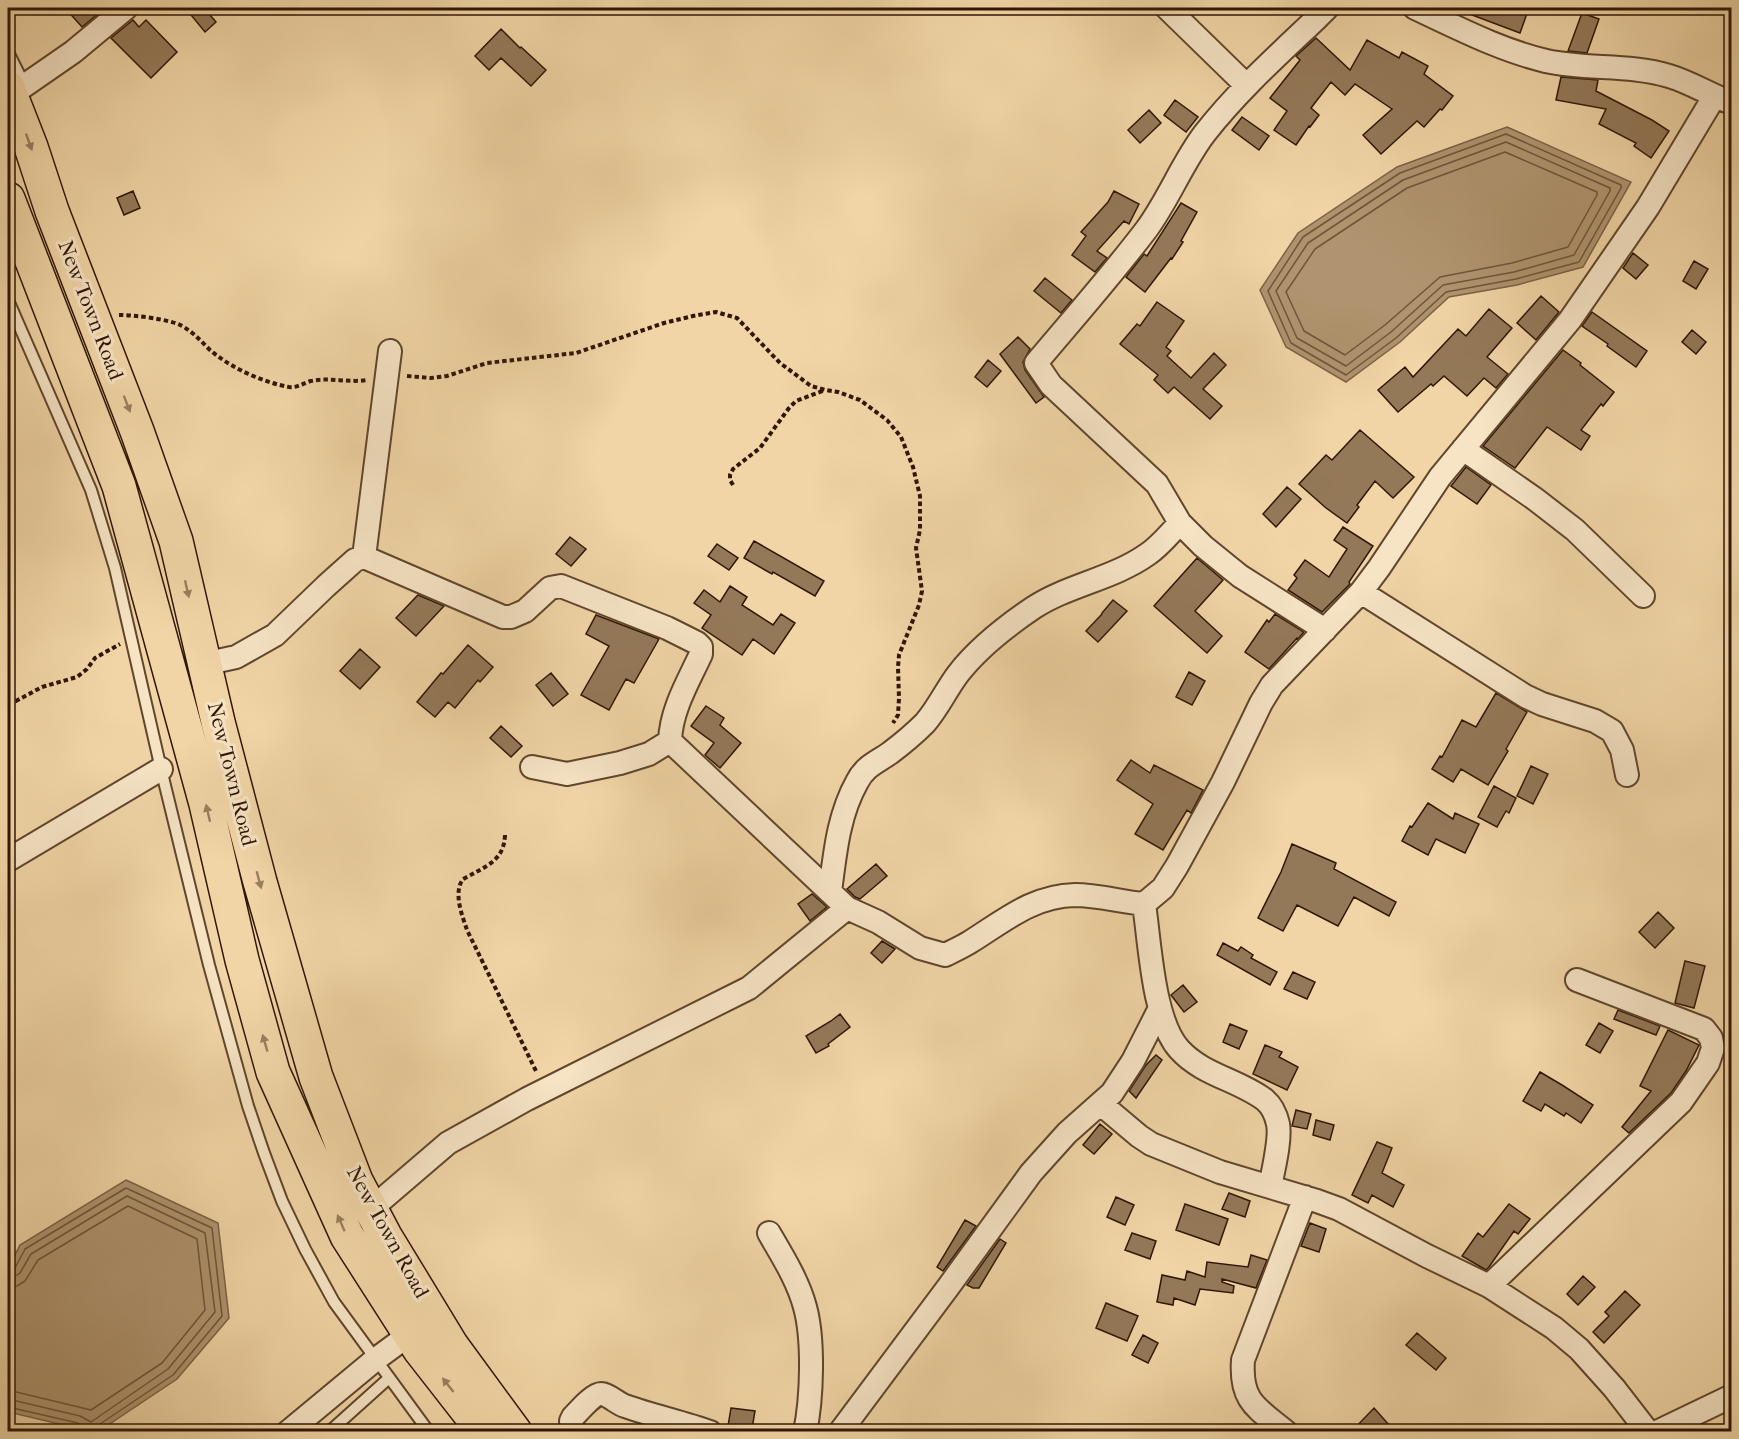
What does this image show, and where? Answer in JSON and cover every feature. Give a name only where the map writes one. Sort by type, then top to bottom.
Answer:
[{"type":"main road","name":"New Town Road","points":[[13,92],[52,211],[137,431],[176,541],[218,722],[260,882],[316,1077],[356,1181],[386,1236],[452,1346],[515,1431]]},
{"type":"main road","name":"New Town Road","points":[[8,200],[119,486],[206,804],[242,960],[273,1072],[347,1236],[420,1350],[484,1431]]},
{"type":"street","points":[[13,92],[73,52],[126,8]]},
{"type":"street","points":[[1167,8],[1246,85]]},
{"type":"street","points":[[1325,630],[1240,576],[1203,546],[1180,522],[1156,484],[1051,385],[1036,363],[1147,228],[1169,196],[1190,155],[1205,134],[1246,85],[1327,8]]},
{"type":"street","points":[[204,664],[236,657],[275,635],[326,585],[355,560],[364,557],[503,617],[511,617],[525,611],[550,588],[561,585],[667,628],[701,647],[701,654],[670,726],[670,741],[848,908],[878,922],[920,948],[945,955],[967,944],[1032,903],[1052,898],[1074,895],[1091,896],[1144,904],[1163,888],[1177,866],[1272,685],[1361,592],[1440,477],[1564,328],[1590,293],[1723,100],[1670,76],[1638,69],[1557,62],[1515,52],[1415,8]]},
{"type":"street","points":[[364,557],[390,351]]},
{"type":"street","points":[[1463,449],[1575,530],[1643,596]]},
{"type":"street","points":[[830,892],[840,823],[848,800],[863,771],[907,740],[925,723],[940,704],[956,677],[974,655],[993,639],[1033,608],[1056,595],[1131,564],[1149,554],[1180,522]]},
{"type":"street","points":[[1361,592],[1525,696],[1542,704],[1595,721],[1612,730],[1622,750],[1627,775]]},
{"type":"street","points":[[532,767],[567,774],[620,763],[649,754],[670,741]]},
{"type":"street","points":[[8,860],[161,769]]},
{"type":"street","points":[[1144,904],[1159,1010],[1179,1049],[1212,1073],[1267,1101],[1275,1112],[1279,1126],[1270,1187]]},
{"type":"street","points":[[371,1209],[448,1143],[546,1090],[749,988],[848,908]]},
{"type":"street","points":[[1489,1286],[1681,1102],[1707,1063],[1713,1048],[1711,1038],[1704,1029],[1577,980]]},
{"type":"street","points":[[840,1431],[1030,1173],[1056,1145],[1112,1093],[1133,1062],[1159,1010]]},
{"type":"street","points":[[1101,1104],[1151,1144],[1220,1172],[1339,1209],[1489,1286],[1554,1328],[1579,1349],[1648,1431]]},
{"type":"street","points":[[1287,1431],[1254,1406],[1245,1391],[1242,1376],[1244,1360],[1305,1197]]},
{"type":"street","points":[[769,1233],[792,1272],[806,1307],[811,1353],[805,1431]]},
{"type":"street","points":[[288,1431],[382,1369],[410,1334]]},
{"type":"street","points":[[573,1431],[571,1421],[573,1417],[594,1397],[603,1394],[638,1411],[710,1431]]},
{"type":"street","points":[[1657,1431],[1731,1396]]},
{"type":"lane","points":[[8,52],[13,92]]},
{"type":"lane","points":[[8,300],[91,490],[115,568],[209,965],[248,1106],[264,1154],[282,1201],[334,1302],[429,1431]]},
{"type":"lane","points":[[329,1431],[382,1369]]},
{"type":"path","points":[[401,376],[432,378],[447,376],[487,363],[576,353],[663,323],[716,312],[736,318],[780,363],[811,386],[860,400],[887,420],[901,437],[913,467],[920,496],[920,530],[916,548],[922,591],[919,606],[899,655],[898,715],[891,727]]},
{"type":"path","points":[[93,317],[122,315],[180,324],[231,365],[262,379],[285,386],[297,387],[320,380],[374,379]]},
{"type":"path","points":[[733,485],[730,475],[733,469],[760,448],[789,408],[796,401],[826,390]]},
{"type":"path","points":[[8,701],[16,701],[42,687],[77,677],[95,658],[131,638]]},
{"type":"path","points":[[505,835],[505,844],[496,860],[463,879],[458,891],[467,930],[546,1090]]},
{"type":"water","points":[[1507,127],[1631,182],[1583,267],[1517,285],[1449,297],[1400,342],[1346,382],[1286,347],[1260,290],[1298,233],[1397,167]]},
{"type":"water","points":[[126,1180],[218,1223],[229,1318],[177,1379],[99,1431],[89,1431],[8,1412],[8,1269],[20,1245]]},
{"type":"building","points":[[65,8],[105,8],[82,27]]},
{"type":"building","points":[[204,8],[216,22],[205,32],[191,15]]},
{"type":"building","points":[[1456,8],[1529,8],[1520,33]]},
{"type":"building","points":[[1582,13],[1599,19],[1587,53],[1568,51]]},
{"type":"building","points":[[133,20],[139,27],[146,20],[177,52],[151,78],[111,38]]},
{"type":"building","points":[[501,29],[546,70],[531,86],[501,58],[489,70],[475,56]]},
{"type":"building","points":[[1316,38],[1350,70],[1367,40],[1399,58],[1402,52],[1428,66],[1424,74],[1453,96],[1424,127],[1417,121],[1381,154],[1363,135],[1392,109],[1355,84],[1345,95],[1331,82],[1311,108],[1319,115],[1296,145],[1274,130],[1287,111],[1270,98],[1300,60],[1296,56]]},
{"type":"building","points":[[1561,77],[1598,80],[1596,91],[1669,131],[1651,158],[1634,146],[1636,143],[1599,124],[1606,109],[1556,100]]},
{"type":"building","points":[[1175,100],[1198,117],[1186,132],[1164,115]]},
{"type":"building","points":[[1149,110],[1161,123],[1140,143],[1128,130]]},
{"type":"building","points":[[1242,117],[1269,136],[1259,150],[1232,130]]},
{"type":"building","points":[[133,191],[140,208],[124,215],[117,198]]},
{"type":"building","points":[[1114,191],[1139,204],[1129,224],[1124,221],[1097,251],[1107,258],[1095,272],[1072,255],[1086,236],[1081,232],[1108,202]]},
{"type":"building","points":[[1181,203],[1197,212],[1172,259],[1145,292],[1126,277],[1144,254],[1147,256]]},
{"type":"building","points":[[1633,253],[1648,265],[1636,279],[1623,268]]},
{"type":"building","points":[[1694,261],[1708,269],[1696,289],[1683,281]]},
{"type":"building","points":[[1045,278],[1072,300],[1061,313],[1034,291]]},
{"type":"building","points":[[1541,296],[1559,312],[1536,340],[1517,323]]},
{"type":"building","points":[[1157,302],[1184,321],[1166,347],[1171,351],[1167,356],[1191,378],[1214,353],[1226,365],[1203,389],[1222,406],[1210,419],[1174,387],[1168,393],[1154,380],[1158,375],[1120,344],[1137,324],[1140,326]]},
{"type":"building","points":[[1489,309],[1512,328],[1487,357],[1508,374],[1496,388],[1484,378],[1467,396],[1444,376],[1398,412],[1378,390],[1405,367],[1413,377],[1458,329],[1466,336]]},
{"type":"building","points":[[1592,312],[1647,351],[1636,367],[1582,326]]},
{"type":"building","points":[[1692,330],[1706,342],[1696,354],[1682,342]]},
{"type":"building","points":[[1018,337],[1030,349],[1023,362],[1025,370],[1044,397],[1036,403],[1000,354]]},
{"type":"building","points":[[1563,350],[1614,392],[1603,406],[1601,404],[1581,430],[1590,436],[1581,450],[1547,427],[1515,468],[1483,446]]},
{"type":"building","points":[[988,360],[1001,371],[987,387],[975,377]]},
{"type":"building","points":[[1360,430],[1414,477],[1393,498],[1375,481],[1347,523],[1299,484],[1326,455],[1332,460]]},
{"type":"building","points":[[1466,467],[1491,485],[1477,504],[1451,486]]},
{"type":"building","points":[[1287,487],[1301,499],[1276,527],[1263,514]]},
{"type":"building","points":[[1343,527],[1373,546],[1349,582],[1350,584],[1322,612],[1288,590],[1297,578],[1294,575],[1305,560],[1329,577],[1347,549],[1334,540]]},
{"type":"building","points":[[570,537],[586,549],[571,566],[556,554]]},
{"type":"building","points":[[754,541],[824,581],[815,596],[744,558]]},
{"type":"building","points":[[717,544],[738,558],[729,570],[708,556]]},
{"type":"building","points":[[1197,558],[1223,580],[1195,611],[1222,636],[1207,653],[1154,606]]},
{"type":"building","points":[[730,586],[747,597],[742,605],[773,625],[781,614],[795,623],[774,654],[753,639],[742,655],[702,628],[711,615],[694,603],[704,590],[720,602]]},
{"type":"building","points":[[418,595],[444,606],[416,636],[396,618]]},
{"type":"building","points":[[1113,600],[1127,611],[1098,642],[1086,631]]},
{"type":"building","points":[[1275,614],[1304,632],[1269,669],[1245,652],[1267,620],[1269,622]]},
{"type":"building","points":[[596,615],[659,639],[634,683],[626,679],[609,710],[581,695],[609,646],[586,634]]},
{"type":"building","points":[[468,645],[493,667],[480,682],[478,680],[455,708],[448,702],[435,717],[417,702]]},
{"type":"building","points":[[360,649],[380,667],[360,689],[340,671]]},
{"type":"building","points":[[1189,672],[1205,681],[1192,705],[1176,697]]},
{"type":"building","points":[[551,673],[568,694],[553,706],[536,685]]},
{"type":"building","points":[[1496,693],[1527,712],[1488,785],[1461,769],[1453,782],[1432,769],[1440,756],[1442,757],[1462,720],[1476,727]]},
{"type":"building","points":[[706,706],[724,718],[720,725],[741,743],[720,768],[705,755],[714,743],[691,726]]},
{"type":"building","points":[[501,726],[522,746],[511,757],[490,738]]},
{"type":"building","points":[[1131,760],[1150,773],[1154,765],[1203,790],[1191,813],[1187,810],[1163,850],[1135,834],[1153,804],[1117,780]]},
{"type":"building","points":[[1531,766],[1548,774],[1533,804],[1517,796]]},
{"type":"building","points":[[1494,786],[1516,798],[1509,813],[1506,811],[1497,827],[1478,817]]},
{"type":"building","points":[[1428,803],[1453,819],[1455,813],[1479,824],[1465,853],[1436,839],[1428,855],[1402,841],[1410,826],[1412,827]]},
{"type":"building","points":[[1292,844],[1336,863],[1334,869],[1396,902],[1389,916],[1354,897],[1338,926],[1297,905],[1283,931],[1258,918]]},
{"type":"building","points":[[876,864],[887,876],[860,899],[855,897],[847,889]]},
{"type":"building","points":[[812,894],[827,907],[810,921],[798,904]]},
{"type":"building","points":[[1658,912],[1674,928],[1655,948],[1639,932]]},
{"type":"building","points":[[882,941],[895,949],[882,963],[871,953]]},
{"type":"building","points":[[1223,943],[1238,951],[1241,947],[1253,955],[1251,958],[1277,972],[1270,985],[1217,955]]},
{"type":"building","points":[[1685,961],[1705,966],[1694,1008],[1675,1003]]},
{"type":"building","points":[[1293,972],[1315,982],[1307,999],[1284,989]]},
{"type":"building","points":[[1183,985],[1197,1002],[1184,1012],[1171,995]]},
{"type":"building","points":[[1618,1010],[1660,1026],[1656,1035],[1614,1019]]},
{"type":"building","points":[[840,1014],[850,1027],[828,1044],[829,1046],[816,1053],[806,1036]]},
{"type":"building","points":[[1599,1023],[1613,1031],[1600,1053],[1586,1045]]},
{"type":"building","points":[[1230,1024],[1247,1031],[1239,1049],[1223,1042]]},
{"type":"building","points":[[1668,1030],[1699,1045],[1686,1071],[1671,1093],[1629,1133],[1622,1127],[1651,1091],[1640,1086]]},
{"type":"building","points":[[1265,1045],[1282,1052],[1279,1057],[1298,1067],[1287,1090],[1253,1074]]},
{"type":"building","points":[[1156,1055],[1162,1060],[1136,1098],[1129,1091],[1146,1065]]},
{"type":"building","points":[[1540,1072],[1593,1105],[1581,1123],[1566,1113],[1564,1116],[1545,1104],[1541,1111],[1523,1101]]},
{"type":"building","points":[[1296,1110],[1311,1114],[1307,1129],[1292,1126]]},
{"type":"building","points":[[1316,1120],[1334,1125],[1330,1140],[1313,1135]]},
{"type":"building","points":[[1100,1124],[1112,1134],[1094,1154],[1083,1145]]},
{"type":"building","points":[[1377,1142],[1392,1148],[1382,1173],[1404,1185],[1393,1207],[1372,1195],[1368,1203],[1352,1195]]},
{"type":"building","points":[[1229,1193],[1250,1201],[1245,1217],[1222,1209]]},
{"type":"building","points":[[1116,1197],[1134,1205],[1125,1225],[1107,1217]]},
{"type":"building","points":[[1185,1204],[1228,1219],[1219,1245],[1176,1230]]},
{"type":"building","points":[[1509,1204],[1530,1219],[1518,1234],[1514,1231],[1489,1267],[1486,1270],[1462,1256],[1478,1233],[1483,1237]]},
{"type":"building","points":[[965,1220],[976,1226],[943,1271],[937,1267]]},
{"type":"building","points":[[1310,1223],[1326,1229],[1319,1252],[1301,1246]]},
{"type":"building","points":[[1132,1233],[1156,1241],[1150,1259],[1125,1250]]},
{"type":"building","points":[[1000,1239],[1006,1243],[979,1288],[967,1285]]},
{"type":"building","points":[[1251,1255],[1267,1260],[1256,1288],[1222,1279],[1222,1282],[1234,1286],[1233,1293],[1200,1289],[1195,1305],[1174,1298],[1173,1305],[1157,1302],[1162,1275],[1185,1280],[1187,1271],[1205,1277],[1207,1262],[1248,1267]]},
{"type":"building","points":[[1583,1276],[1595,1287],[1578,1305],[1567,1294]]},
{"type":"building","points":[[1625,1291],[1640,1305],[1604,1343],[1593,1332],[1609,1316],[1605,1312]]},
{"type":"building","points":[[1106,1303],[1138,1316],[1127,1341],[1096,1328]]},
{"type":"building","points":[[1417,1333],[1446,1358],[1436,1370],[1406,1345]]},
{"type":"building","points":[[1143,1335],[1158,1343],[1148,1363],[1132,1355]]},
{"type":"building","points":[[731,1408],[755,1411],[752,1429],[728,1426]]},
{"type":"building","points":[[1374,1408],[1389,1425],[1381,1431],[1352,1431]]}]
